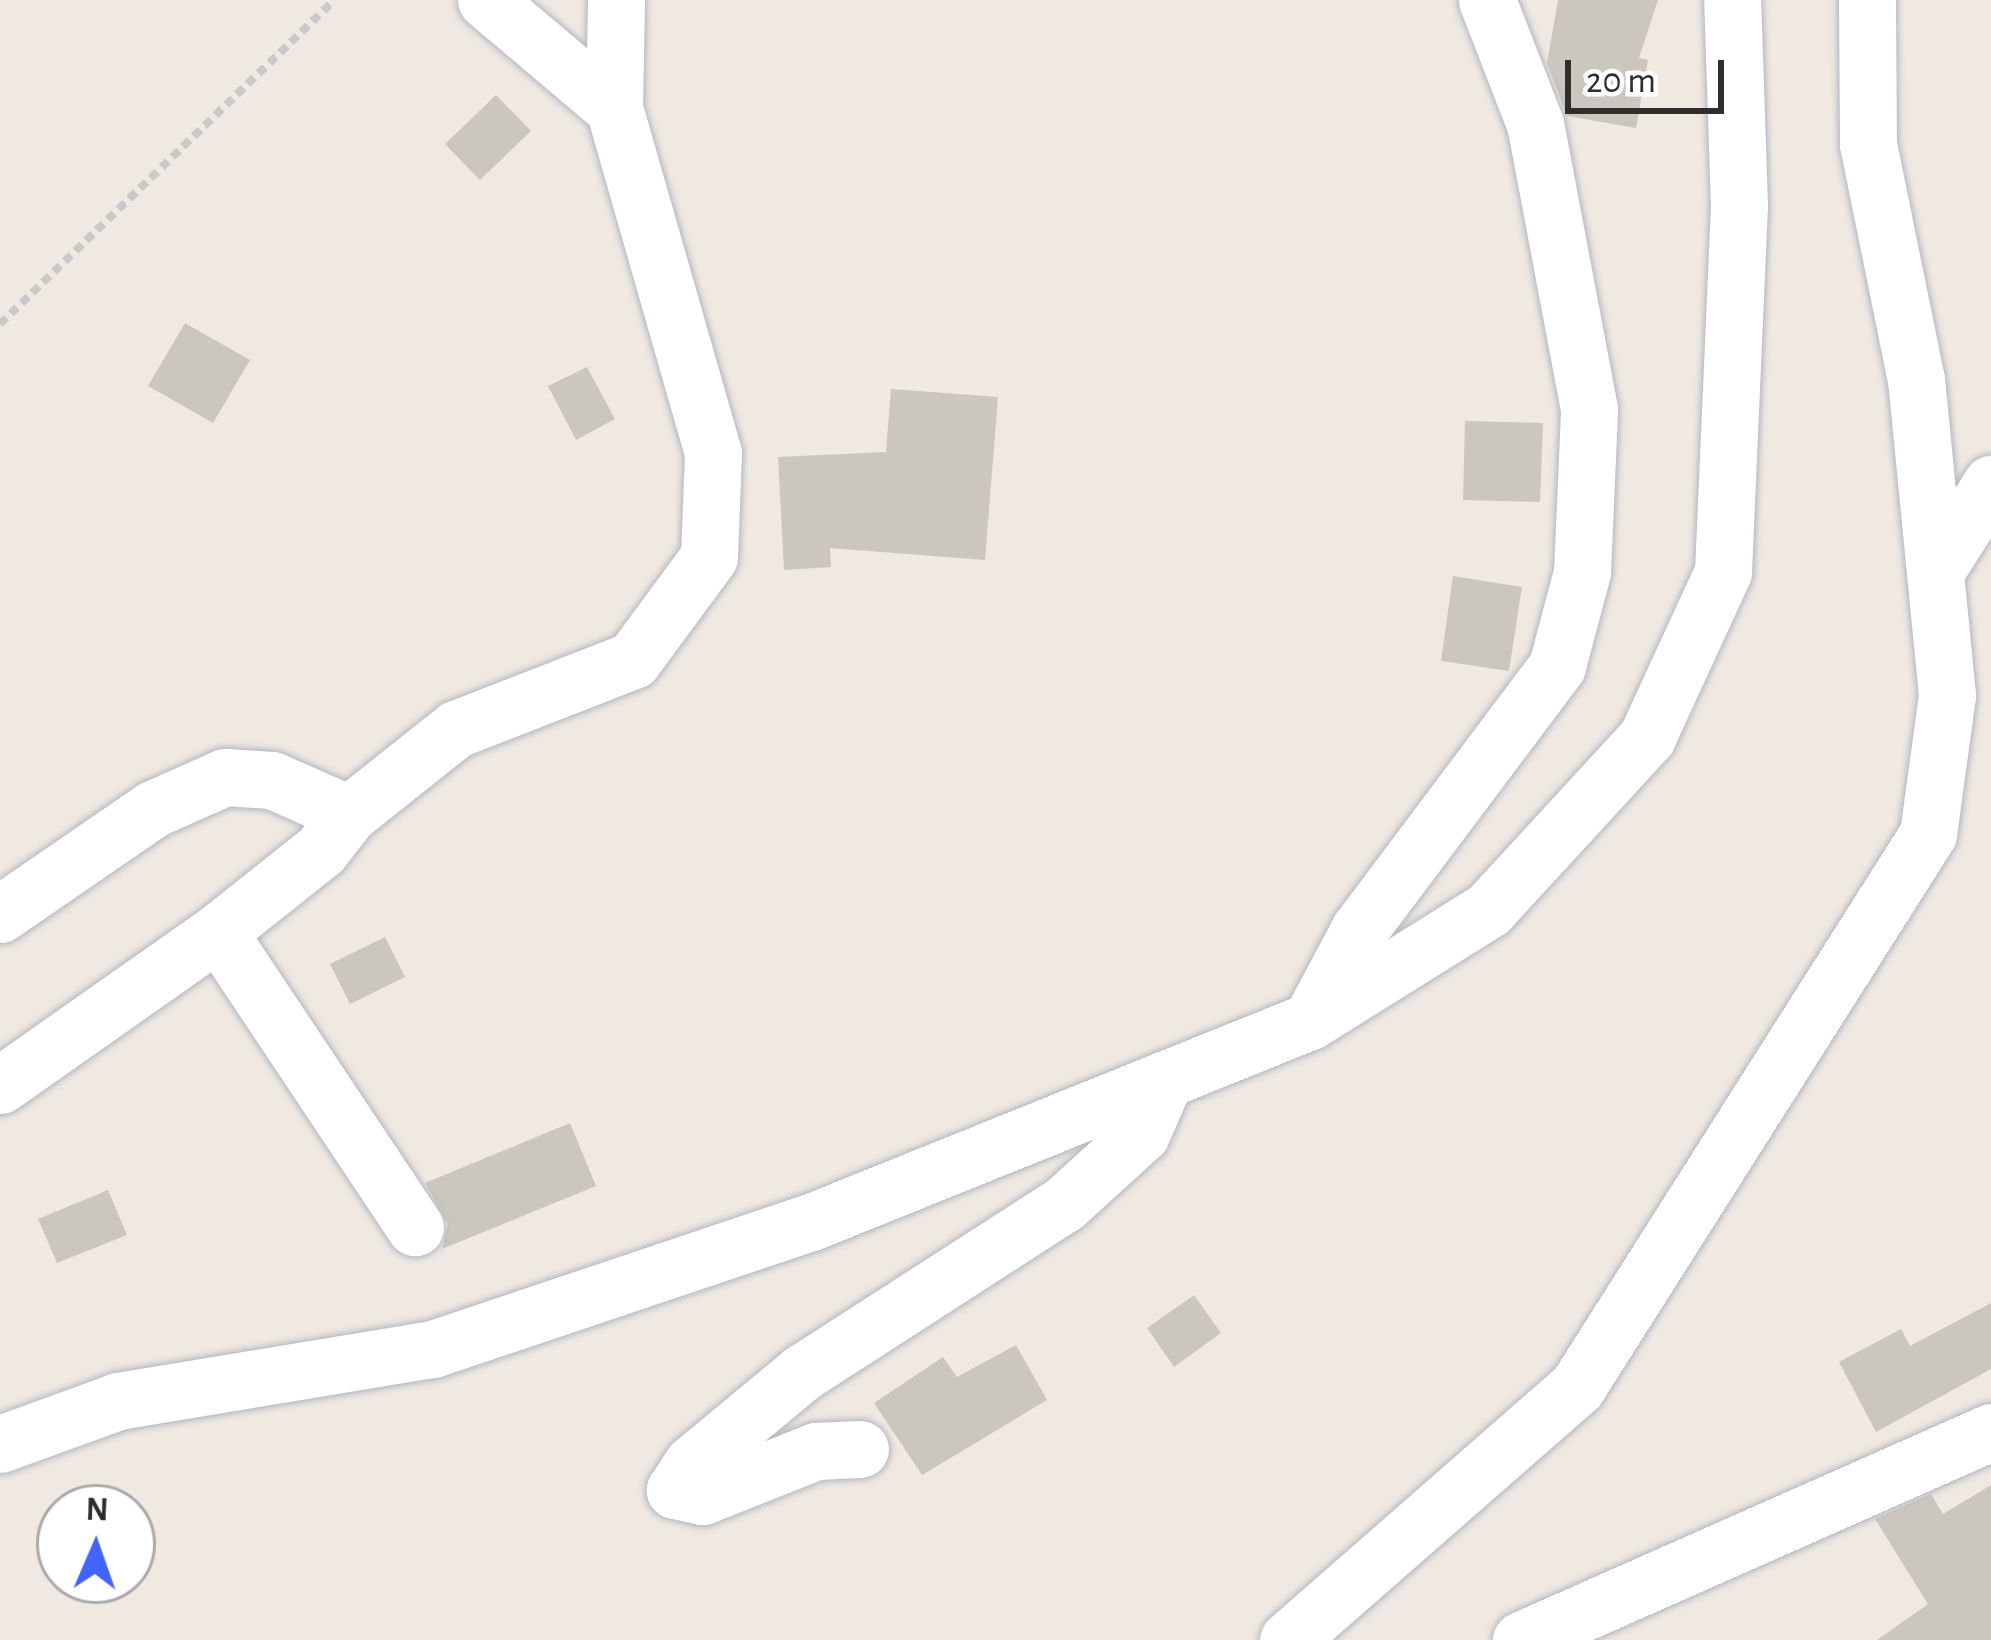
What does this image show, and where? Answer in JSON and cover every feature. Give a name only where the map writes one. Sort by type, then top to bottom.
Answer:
[{"type":"street","points":[[486,0],[614,108]]},
{"type":"street","points":[[0,1085],[218,932],[321,850],[349,814],[456,729],[633,660],[709,557],[713,452],[614,108],[616,0]]},
{"type":"street","points":[[1310,1022],[1359,930],[1504,746],[1557,666],[1582,572],[1588,409],[1535,124],[1487,0]]},
{"type":"street","points":[[0,1444],[118,1401],[433,1349],[811,1222],[1310,1022],[1489,909],[1647,737],[1723,572],[1738,206],[1732,0]]},
{"type":"street","points":[[1288,1640],[1577,1387],[1928,834],[1947,695],[1916,380],[1868,144],[1867,0]]},
{"type":"street","points":[[1937,569],[1991,484]]},
{"type":"street","points":[[0,914],[153,809],[225,777],[272,780],[349,814]]},
{"type":"street","points":[[218,932],[415,1227]]},
{"type":"street","points":[[860,1449],[817,1450],[703,1496],[675,1490],[692,1464],[802,1372],[1064,1204],[1141,1134],[1165,1079]]},
{"type":"street","points":[[1521,1640],[1991,1432]]},
{"type":"path","points":[[0,324],[334,0]]},
{"type":"building","points":[[1558,0],[1658,0],[1639,58],[1648,60],[1636,128],[1567,116],[1547,63]]},
{"type":"building","points":[[496,95],[531,131],[480,180],[445,144]]},
{"type":"building","points":[[185,323],[250,360],[213,423],[148,386]]},
{"type":"building","points":[[587,367],[615,419],[576,440],[548,386]]},
{"type":"building","points":[[891,389],[998,397],[985,560],[830,548],[831,567],[784,570],[778,457],[886,452]]},
{"type":"building","points":[[1465,421],[1543,423],[1540,502],[1463,500]]},
{"type":"building","points":[[1453,576],[1522,587],[1509,671],[1441,661]]},
{"type":"building","points":[[385,937],[405,977],[350,1004],[330,964]]},
{"type":"building","points":[[570,1123],[596,1186],[442,1249],[448,1224],[425,1183]]},
{"type":"building","points":[[108,1190],[127,1235],[57,1263],[38,1219]]},
{"type":"building","points":[[1194,1295],[1221,1333],[1174,1367],[1147,1328]]},
{"type":"building","points":[[1991,1303],[1991,1369],[1876,1432],[1839,1362],[1901,1329],[1910,1346]]},
{"type":"building","points":[[1016,1345],[1047,1400],[922,1475],[874,1403],[943,1357],[957,1377]]},
{"type":"building","points":[[1991,1485],[1991,1640],[1877,1640],[1928,1604],[1875,1519],[1931,1494],[1943,1514]]}]
